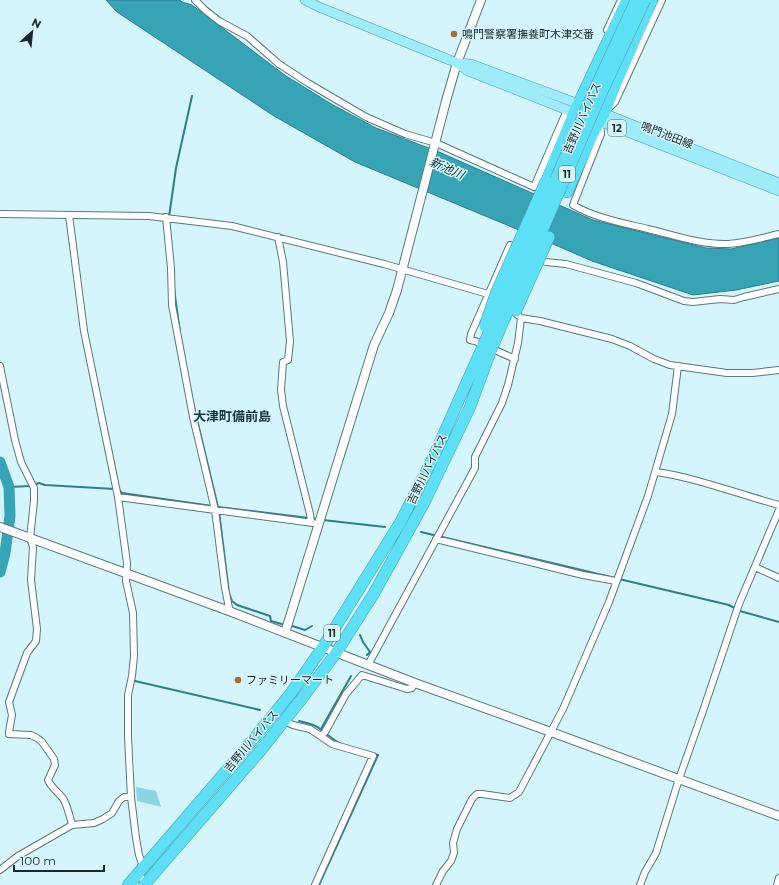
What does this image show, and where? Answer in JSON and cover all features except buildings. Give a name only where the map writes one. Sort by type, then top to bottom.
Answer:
[{"type":"highway","points":[[573,109],[591,79],[627,0]]},
{"type":"highway","name":"吉野川バイパス","points":[[144,884],[261,750],[336,653],[373,595],[417,517],[470,407],[487,348],[594,90],[636,0]]},
{"type":"highway","name":"吉野川バイパス","points":[[128,885],[251,742],[291,693],[323,647],[400,523],[433,458],[473,370],[487,348],[601,94],[645,0]]},
{"type":"highway","points":[[487,348],[525,291],[652,0]]},
{"type":"highway","name":"11","points":[[487,348],[496,293],[546,181],[573,109]]},
{"type":"main road","name":"鳴門池田線","points":[[305,0],[318,7],[457,63],[471,64],[573,109],[602,117],[779,183]]},
{"type":"main road","name":"鳴門池田線","points":[[602,117],[779,191]]},
{"type":"street","points":[[195,0],[205,10],[236,31],[247,36],[279,64],[366,117],[389,128],[435,145],[534,187],[573,109],[621,0]]},
{"type":"street","points":[[285,633],[314,523],[374,345],[389,313],[397,290],[457,63],[481,0]]},
{"type":"street","points":[[662,0],[615,102],[602,117],[601,134],[572,205],[616,221],[715,244],[748,242],[779,234]]},
{"type":"street","points":[[0,214],[166,218],[232,226],[488,294],[503,303],[522,318],[612,339],[662,362],[678,366],[727,373],[752,373],[779,370]]},
{"type":"street","points":[[69,215],[84,332],[118,497],[127,563],[126,573],[133,613],[134,656],[128,695],[128,737],[131,797],[137,844],[142,864],[138,873],[144,884]]},
{"type":"street","points":[[166,218],[171,268],[172,305],[193,416],[215,510],[225,588],[230,608],[229,611]]},
{"type":"street","points":[[278,237],[290,341],[288,360],[283,362],[282,396],[310,514],[314,523]]},
{"type":"street","points":[[515,359],[475,340],[470,340],[471,334],[510,245],[546,262],[566,264],[636,283],[684,301],[693,302],[720,299],[734,300],[779,289]]},
{"type":"street","points":[[368,665],[475,468],[475,457],[502,403],[515,359],[522,318]]},
{"type":"street","points":[[0,366],[21,462],[34,488],[34,501],[27,537],[33,547],[31,580],[37,629],[36,641],[27,653],[9,702],[12,715],[9,734],[37,738],[54,759],[55,765],[48,780],[49,784],[65,801],[72,825]]},
{"type":"street","points":[[436,885],[443,871],[451,861],[454,853],[453,843],[457,829],[472,799],[477,794],[510,798],[519,792],[564,709],[616,581],[656,472],[660,452],[672,414],[678,366]]},
{"type":"street","points":[[656,472],[703,482],[779,505]]},
{"type":"street","points":[[118,497],[314,523]]},
{"type":"street","points":[[640,885],[645,872],[656,853],[679,779],[730,630],[754,567],[779,510]]},
{"type":"street","points":[[0,527],[229,611],[415,683],[779,816]]},
{"type":"street","points":[[436,539],[583,575],[616,581]]},
{"type":"street","points":[[754,567],[779,578]]},
{"type":"street","points":[[323,734],[346,694],[362,675],[407,689],[412,688],[415,683]]},
{"type":"street","points":[[284,721],[292,725],[323,734],[332,744],[373,756],[315,885]]},
{"type":"street","points":[[0,870],[18,856],[72,825],[94,822],[103,819],[112,813],[119,801],[124,797],[131,797]]},
{"type":"street","points":[[777,885],[779,878]]},
{"type":"shaded area","points":[[136,787],[156,791],[161,807],[137,801]]},
{"type":"water","name":"新池川","points":[[106,0],[180,0],[192,5],[286,76],[333,105],[376,128],[439,152],[593,220],[706,248],[731,249],[779,238],[779,281],[736,290],[693,295],[592,261],[355,162],[274,116],[117,12]]},
{"type":"waterway","points":[[169,217],[176,168],[192,96]]},
{"type":"waterway","points":[[174,289],[180,332]]},
{"type":"waterway","points":[[194,407],[218,507],[317,519]]},
{"type":"waterway","points":[[0,462],[9,487],[10,516],[5,553],[0,572]]},
{"type":"waterway","points":[[9,487],[30,486],[39,483],[45,485],[115,489]]},
{"type":"waterway","points":[[119,490],[122,493],[212,506]]},
{"type":"waterway","points":[[219,511],[229,593],[232,601],[237,605],[270,616],[271,621],[285,625]]},
{"type":"waterway","points":[[323,520],[385,527]]},
{"type":"waterway","points":[[421,532],[615,578]]},
{"type":"waterway","points":[[619,579],[729,605],[740,611],[779,622]]},
{"type":"waterway","points":[[289,625],[305,630],[312,626]]},
{"type":"waterway","points":[[360,635],[370,652],[367,655]]},
{"type":"waterway","points":[[321,729],[351,676]]},
{"type":"waterway","points":[[135,681],[260,710]]},
{"type":"waterway","points":[[299,721],[318,727],[341,744]]},
{"type":"waterway","points":[[319,885],[378,755],[374,754]]},
{"type":"place","name":"鳴門警察署撫養町木津交番","points":[[454,34]]},
{"type":"place","name":"ファミリーマート","points":[[238,680]]},
{"type":"district","name":"大津町備前島","points":[[232,416]]}]
